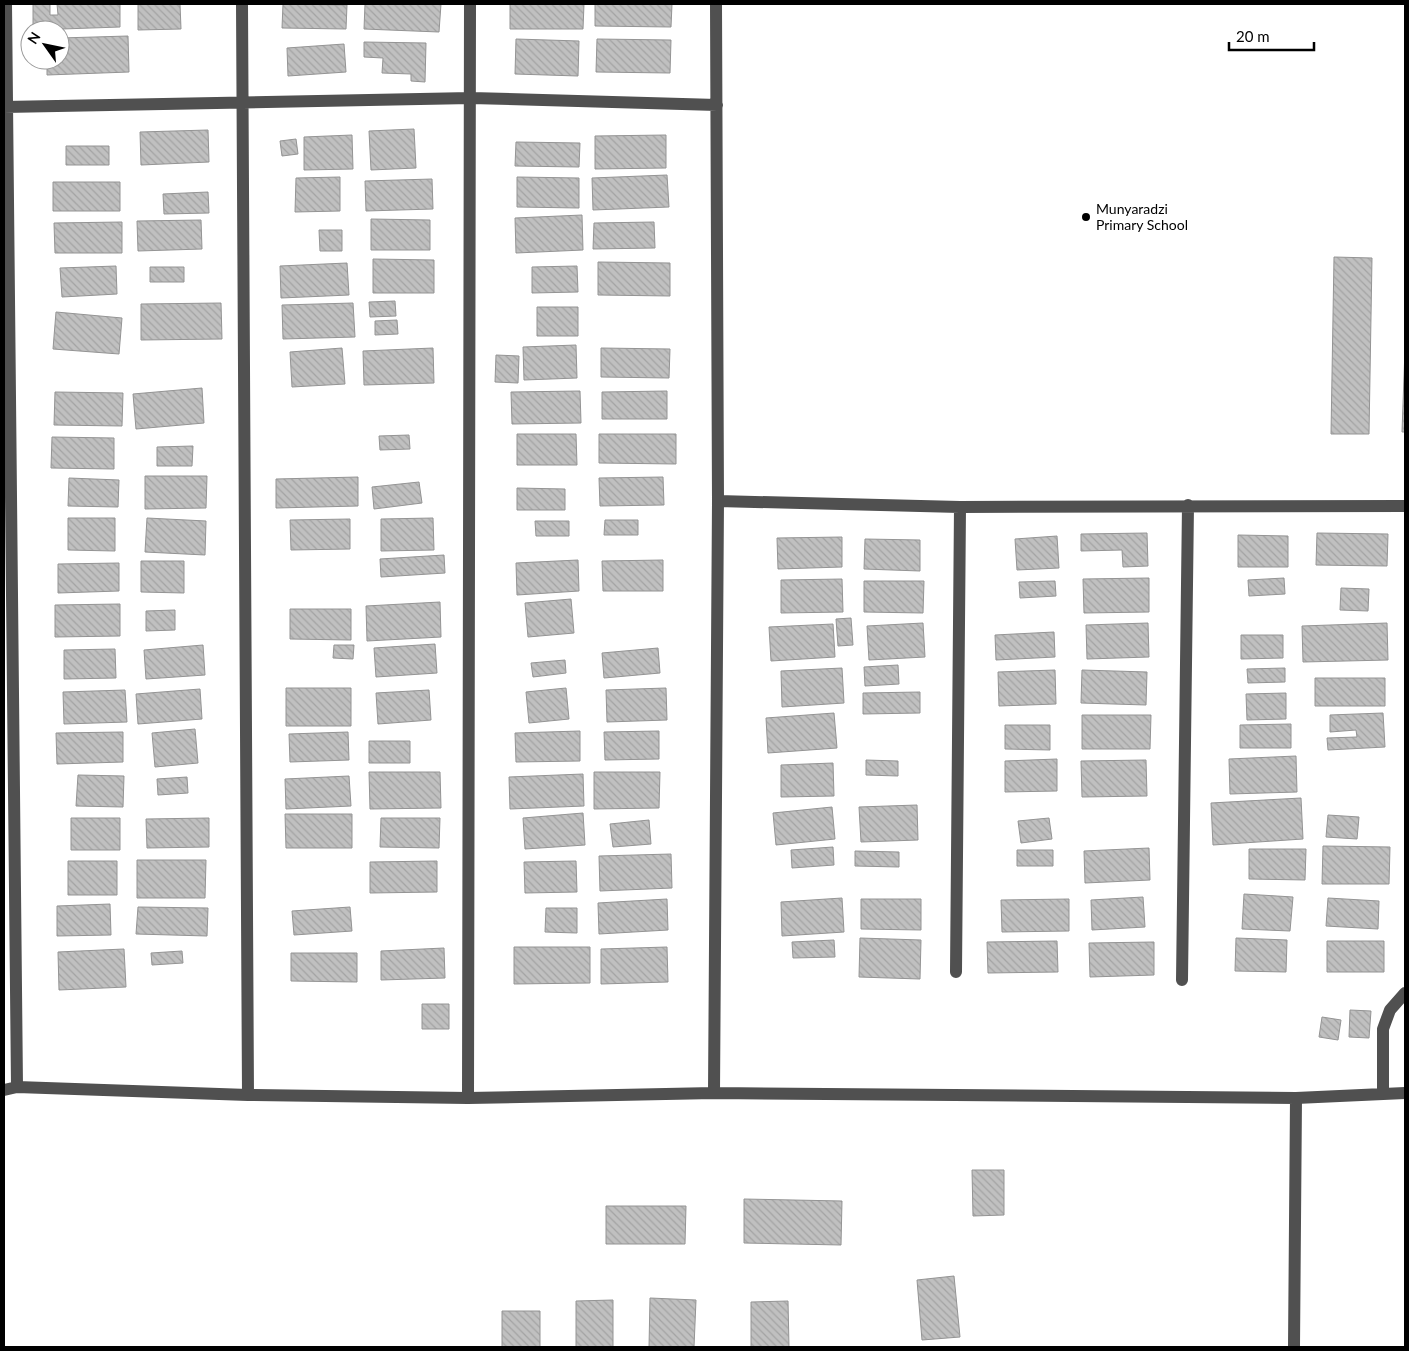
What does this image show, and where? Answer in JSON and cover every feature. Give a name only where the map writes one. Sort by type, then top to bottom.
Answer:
[{"type":"street","points":[[6,4],[10,1088],[248,1095],[468,1098],[714,1094],[1296,1098],[1405,1093]]},
{"type":"street","points":[[242,4],[248,1095]]},
{"type":"street","points":[[468,1098],[470,4]]},
{"type":"street","points":[[714,1094],[718,501],[716,4]]},
{"type":"street","points":[[6,107],[471,98],[717,105]]},
{"type":"street","points":[[718,501],[960,507],[1405,506]]},
{"type":"street","points":[[1182,980],[1188,505]]},
{"type":"street","points":[[956,972],[960,507]]},
{"type":"street","points":[[1383,1094],[1383,1029],[1390,1010],[1405,993]]},
{"type":"street","points":[[1294,1347],[1296,1098]]},
{"type":"building","points":[[33,4],[50,4],[50,15],[58,15],[57,4],[120,4],[120,27],[70,29],[70,20],[33,20]]},
{"type":"building","points":[[138,4],[180,4],[181,29],[138,30]]},
{"type":"building","points":[[283,4],[347,5],[346,29],[282,28]]},
{"type":"building","points":[[365,4],[441,4],[439,32],[364,29]]},
{"type":"building","points":[[510,4],[584,4],[583,29],[510,29]]},
{"type":"building","points":[[595,4],[672,4],[671,27],[595,26]]},
{"type":"building","points":[[128,36],[129,72],[47,75],[47,70],[70,70],[70,38]]},
{"type":"building","points":[[516,39],[579,41],[578,76],[515,74]]},
{"type":"building","points":[[597,39],[671,40],[670,73],[596,72]]},
{"type":"building","points":[[364,42],[426,43],[425,82],[411,81],[411,74],[382,73],[383,58],[364,57]]},
{"type":"building","points":[[344,44],[346,72],[288,76],[287,48]]},
{"type":"building","points":[[414,129],[416,168],[371,170],[369,131]]},
{"type":"building","points":[[208,130],[209,162],[141,165],[140,132]]},
{"type":"building","points":[[352,135],[353,169],[304,170],[304,137]]},
{"type":"building","points":[[666,135],[666,168],[595,169],[595,136]]},
{"type":"building","points":[[296,139],[298,154],[282,156],[280,141]]},
{"type":"building","points":[[516,142],[580,143],[579,167],[515,166]]},
{"type":"building","points":[[66,146],[109,146],[109,165],[66,165]]},
{"type":"building","points":[[667,175],[669,207],[593,210],[592,178]]},
{"type":"building","points":[[340,177],[340,211],[295,212],[296,178]]},
{"type":"building","points":[[517,177],[579,178],[579,208],[517,207]]},
{"type":"building","points":[[432,179],[433,209],[366,211],[365,181]]},
{"type":"building","points":[[53,182],[120,182],[120,211],[53,211]]},
{"type":"building","points":[[208,192],[209,213],[164,214],[163,194]]},
{"type":"building","points":[[582,215],[583,250],[516,253],[515,218]]},
{"type":"building","points":[[371,219],[430,220],[430,250],[371,250]]},
{"type":"building","points":[[201,220],[202,249],[138,251],[137,221]]},
{"type":"building","points":[[122,222],[122,253],[55,253],[54,223]]},
{"type":"building","points":[[654,222],[655,248],[593,249],[594,223]]},
{"type":"building","points":[[319,230],[342,230],[342,251],[320,251]]},
{"type":"building","points":[[1334,257],[1372,258],[1369,434],[1331,434]]},
{"type":"building","points":[[373,259],[434,260],[434,293],[373,293]]},
{"type":"building","points":[[598,262],[670,263],[670,296],[598,295]]},
{"type":"building","points":[[347,263],[349,295],[281,298],[280,266]]},
{"type":"building","points":[[116,266],[117,294],[62,297],[60,268]]},
{"type":"building","points":[[577,266],[578,292],[532,293],[532,267]]},
{"type":"building","points":[[150,267],[184,267],[184,282],[150,282]]},
{"type":"building","points":[[395,301],[396,316],[370,317],[369,302]]},
{"type":"building","points":[[221,303],[222,339],[141,340],[141,304]]},
{"type":"building","points":[[353,303],[355,337],[283,339],[282,305]]},
{"type":"building","points":[[537,307],[578,307],[578,336],[537,336]]},
{"type":"building","points":[[56,312],[122,318],[119,354],[53,349]]},
{"type":"building","points":[[397,320],[398,334],[375,335],[375,321]]},
{"type":"building","points":[[576,345],[577,378],[524,380],[523,347]]},
{"type":"building","points":[[342,348],[345,384],[292,387],[290,352]]},
{"type":"building","points":[[433,348],[434,383],[364,385],[363,351]]},
{"type":"building","points":[[601,348],[670,349],[669,378],[601,377]]},
{"type":"building","points":[[1405,349],[1405,432],[1402,432]]},
{"type":"building","points":[[496,355],[519,356],[518,383],[495,382]]},
{"type":"building","points":[[202,388],[204,423],[136,429],[133,394]]},
{"type":"building","points":[[580,391],[581,423],[512,424],[511,392]]},
{"type":"building","points":[[667,391],[667,419],[602,419],[602,392]]},
{"type":"building","points":[[55,392],[123,393],[122,426],[54,425]]},
{"type":"building","points":[[517,434],[576,434],[577,465],[517,465]]},
{"type":"building","points":[[599,434],[676,434],[676,464],[599,463]]},
{"type":"building","points":[[409,435],[410,449],[380,450],[379,436]]},
{"type":"building","points":[[52,437],[114,438],[114,469],[51,468]]},
{"type":"building","points":[[193,446],[192,466],[157,466],[157,447]]},
{"type":"building","points":[[145,476],[207,476],[206,508],[145,509]]},
{"type":"building","points":[[358,477],[358,506],[276,508],[276,479]]},
{"type":"building","points":[[663,477],[664,505],[600,506],[599,478]]},
{"type":"building","points":[[69,478],[119,480],[118,507],[68,506]]},
{"type":"building","points":[[419,482],[422,503],[374,509],[372,487]]},
{"type":"building","points":[[517,488],[565,489],[565,510],[517,510]]},
{"type":"building","points":[[68,518],[115,518],[115,551],[68,550]]},
{"type":"building","points":[[147,518],[206,521],[205,555],[145,552]]},
{"type":"building","points":[[433,518],[434,550],[381,551],[381,519]]},
{"type":"building","points":[[350,519],[350,549],[291,550],[290,520]]},
{"type":"building","points":[[605,520],[638,520],[638,535],[604,535]]},
{"type":"building","points":[[535,521],[569,521],[569,536],[536,536]]},
{"type":"building","points":[[1147,533],[1148,566],[1123,567],[1122,550],[1081,551],[1081,534]]},
{"type":"building","points":[[1317,533],[1388,534],[1387,566],[1316,565]]},
{"type":"building","points":[[1238,535],[1288,536],[1288,567],[1238,567]]},
{"type":"building","points":[[1057,536],[1059,568],[1017,570],[1015,539]]},
{"type":"building","points":[[842,537],[842,567],[778,569],[777,538]]},
{"type":"building","points":[[865,539],[920,540],[920,571],[864,569]]},
{"type":"building","points":[[444,555],[445,573],[381,577],[380,559]]},
{"type":"building","points":[[578,560],[579,591],[517,595],[516,563]]},
{"type":"building","points":[[663,560],[663,591],[603,591],[602,561]]},
{"type":"building","points":[[141,561],[184,561],[184,593],[141,592]]},
{"type":"building","points":[[119,563],[119,591],[58,593],[58,564]]},
{"type":"building","points":[[1149,578],[1149,612],[1084,613],[1083,579]]},
{"type":"building","points":[[1284,578],[1285,594],[1249,596],[1248,580]]},
{"type":"building","points":[[842,579],[843,612],[781,613],[781,580]]},
{"type":"building","points":[[864,581],[924,581],[923,613],[864,612]]},
{"type":"building","points":[[1055,581],[1056,596],[1020,598],[1019,582]]},
{"type":"building","points":[[1341,588],[1369,589],[1368,611],[1340,610]]},
{"type":"building","points":[[571,599],[574,633],[528,637],[525,603]]},
{"type":"building","points":[[440,602],[441,637],[367,641],[366,606]]},
{"type":"building","points":[[120,604],[120,636],[55,637],[55,605]]},
{"type":"building","points":[[290,609],[351,609],[351,640],[290,639]]},
{"type":"building","points":[[175,610],[175,630],[146,631],[146,611]]},
{"type":"building","points":[[851,618],[853,645],[838,646],[836,619]]},
{"type":"building","points":[[923,623],[925,657],[869,660],[867,626]]},
{"type":"building","points":[[1148,623],[1149,657],[1087,659],[1086,625]]},
{"type":"building","points":[[1387,623],[1388,660],[1303,662],[1302,626]]},
{"type":"building","points":[[833,624],[835,657],[771,661],[769,627]]},
{"type":"building","points":[[1054,632],[1055,657],[996,660],[995,635]]},
{"type":"building","points":[[1241,635],[1283,635],[1283,658],[1241,659]]},
{"type":"building","points":[[435,644],[437,673],[376,677],[374,648]]},
{"type":"building","points":[[203,645],[205,675],[146,679],[144,650]]},
{"type":"building","points":[[334,645],[354,645],[353,659],[333,658]]},
{"type":"building","points":[[658,648],[660,673],[604,678],[602,653]]},
{"type":"building","points":[[115,649],[116,678],[64,679],[64,650]]},
{"type":"building","points":[[565,660],[566,673],[533,677],[531,663]]},
{"type":"building","points":[[898,665],[899,684],[865,686],[864,667]]},
{"type":"building","points":[[842,668],[844,703],[782,707],[781,671]]},
{"type":"building","points":[[1285,668],[1285,682],[1248,683],[1247,669]]},
{"type":"building","points":[[1055,670],[1056,704],[999,706],[998,672]]},
{"type":"building","points":[[1082,670],[1147,672],[1146,705],[1081,703]]},
{"type":"building","points":[[1315,678],[1385,678],[1385,706],[1315,706]]},
{"type":"building","points":[[286,688],[351,688],[351,726],[286,726]]},
{"type":"building","points":[[566,688],[569,719],[529,723],[526,692]]},
{"type":"building","points":[[666,688],[667,720],[607,722],[606,690]]},
{"type":"building","points":[[200,689],[202,719],[138,724],[136,694]]},
{"type":"building","points":[[125,690],[127,722],[64,724],[63,692]]},
{"type":"building","points":[[429,690],[431,720],[378,724],[376,693]]},
{"type":"building","points":[[920,692],[920,713],[863,714],[863,693]]},
{"type":"building","points":[[1286,693],[1286,719],[1247,720],[1246,694]]},
{"type":"building","points":[[834,713],[837,748],[768,753],[766,718]]},
{"type":"building","points":[[1383,713],[1385,747],[1328,750],[1327,738],[1357,737],[1356,730],[1330,732],[1330,715]]},
{"type":"building","points":[[1082,715],[1151,715],[1150,749],[1082,749]]},
{"type":"building","points":[[1291,724],[1291,748],[1240,748],[1240,725]]},
{"type":"building","points":[[1005,725],[1050,725],[1050,750],[1005,749]]},
{"type":"building","points":[[195,729],[198,763],[155,767],[152,733]]},
{"type":"building","points":[[580,731],[580,761],[516,762],[515,733]]},
{"type":"building","points":[[659,731],[659,759],[605,760],[604,732]]},
{"type":"building","points":[[123,732],[123,762],[57,764],[56,733]]},
{"type":"building","points":[[348,732],[349,760],[290,762],[289,734]]},
{"type":"building","points":[[369,741],[410,741],[410,763],[369,763]]},
{"type":"building","points":[[1296,756],[1297,792],[1230,794],[1229,759]]},
{"type":"building","points":[[1057,759],[1057,791],[1005,792],[1005,761]]},
{"type":"building","points":[[866,760],[898,761],[898,776],[866,775]]},
{"type":"building","points":[[1146,760],[1147,796],[1082,797],[1081,761]]},
{"type":"building","points":[[833,763],[834,796],[781,797],[781,765]]},
{"type":"building","points":[[369,772],[440,772],[441,808],[370,809]]},
{"type":"building","points":[[594,772],[660,772],[659,808],[594,809]]},
{"type":"building","points":[[583,774],[584,806],[510,809],[509,777]]},
{"type":"building","points":[[78,775],[124,776],[123,807],[76,806]]},
{"type":"building","points":[[349,776],[351,806],[286,809],[285,779]]},
{"type":"building","points":[[187,777],[188,793],[158,795],[157,779]]},
{"type":"building","points":[[1301,798],[1303,839],[1213,845],[1211,803]]},
{"type":"building","points":[[917,805],[918,840],[861,842],[859,807]]},
{"type":"building","points":[[832,807],[835,839],[776,845],[773,813]]},
{"type":"building","points":[[583,813],[585,845],[525,849],[523,818]]},
{"type":"building","points":[[285,814],[352,814],[352,848],[286,848]]},
{"type":"building","points":[[1328,815],[1359,817],[1357,839],[1326,837]]},
{"type":"building","points":[[71,818],[120,818],[120,850],[71,850]]},
{"type":"building","points":[[209,818],[209,847],[147,848],[146,819]]},
{"type":"building","points":[[381,818],[440,818],[439,848],[380,847]]},
{"type":"building","points":[[1049,818],[1052,839],[1021,843],[1018,821]]},
{"type":"building","points":[[649,820],[651,844],[613,847],[610,824]]},
{"type":"building","points":[[1323,846],[1390,847],[1389,884],[1322,884]]},
{"type":"building","points":[[833,847],[834,865],[792,868],[791,850]]},
{"type":"building","points":[[1149,848],[1150,880],[1085,883],[1084,851]]},
{"type":"building","points":[[1249,849],[1306,849],[1305,880],[1249,879]]},
{"type":"building","points":[[1017,850],[1053,850],[1053,866],[1017,866]]},
{"type":"building","points":[[855,851],[899,852],[899,867],[855,866]]},
{"type":"building","points":[[671,854],[672,888],[600,891],[599,856]]},
{"type":"building","points":[[137,860],[206,860],[205,898],[137,898]]},
{"type":"building","points":[[68,861],[117,861],[117,895],[68,895]]},
{"type":"building","points":[[437,861],[437,892],[370,893],[370,862]]},
{"type":"building","points":[[576,861],[577,892],[525,893],[524,862]]},
{"type":"building","points":[[1244,894],[1293,897],[1290,931],[1242,929]]},
{"type":"building","points":[[1143,897],[1145,927],[1092,930],[1091,900]]},
{"type":"building","points":[[842,898],[844,932],[782,936],[781,902]]},
{"type":"building","points":[[1328,898],[1379,901],[1378,929],[1326,926]]},
{"type":"building","points":[[667,899],[668,930],[599,934],[598,903]]},
{"type":"building","points":[[861,899],[921,899],[921,930],[861,929]]},
{"type":"building","points":[[1069,899],[1069,931],[1002,932],[1001,900]]},
{"type":"building","points":[[110,904],[111,935],[57,936],[57,906]]},
{"type":"building","points":[[138,907],[208,908],[207,936],[136,934]]},
{"type":"building","points":[[350,907],[352,931],[294,935],[292,911]]},
{"type":"building","points":[[546,908],[577,908],[577,933],[545,932]]},
{"type":"building","points":[[860,938],[921,940],[920,979],[859,977]]},
{"type":"building","points":[[1236,938],[1287,940],[1286,972],[1235,971]]},
{"type":"building","points":[[834,940],[835,957],[793,958],[792,942]]},
{"type":"building","points":[[1057,941],[1058,972],[988,973],[987,942]]},
{"type":"building","points":[[1327,941],[1384,941],[1384,972],[1327,972]]},
{"type":"building","points":[[1154,942],[1154,975],[1090,977],[1089,943]]},
{"type":"building","points":[[514,947],[590,947],[590,983],[514,984]]},
{"type":"building","points":[[667,947],[668,982],[601,984],[601,949]]},
{"type":"building","points":[[444,948],[445,978],[381,980],[381,951]]},
{"type":"building","points":[[124,949],[126,987],[59,990],[58,952]]},
{"type":"building","points":[[182,951],[183,963],[152,965],[151,953]]},
{"type":"building","points":[[291,953],[357,953],[357,982],[291,981]]},
{"type":"building","points":[[422,1004],[449,1004],[449,1029],[422,1029]]},
{"type":"building","points":[[1350,1010],[1371,1011],[1369,1038],[1349,1037]]},
{"type":"building","points":[[1322,1017],[1341,1020],[1338,1040],[1319,1037]]},
{"type":"building","points":[[972,1170],[1004,1170],[1004,1215],[973,1216]]},
{"type":"building","points":[[744,1199],[842,1201],[841,1245],[744,1243]]},
{"type":"building","points":[[606,1206],[686,1206],[685,1244],[606,1244]]},
{"type":"building","points":[[954,1276],[960,1337],[922,1340],[917,1280]]},
{"type":"building","points":[[650,1298],[696,1300],[694,1347],[649,1347]]},
{"type":"building","points":[[613,1300],[613,1347],[576,1347],[576,1301]]},
{"type":"building","points":[[788,1301],[789,1347],[751,1347],[751,1302]]},
{"type":"building","points":[[502,1311],[540,1311],[540,1347],[502,1347]]},
{"type":"place","name":"Munyaradzi Primary School","points":[[1086,217]]}]
